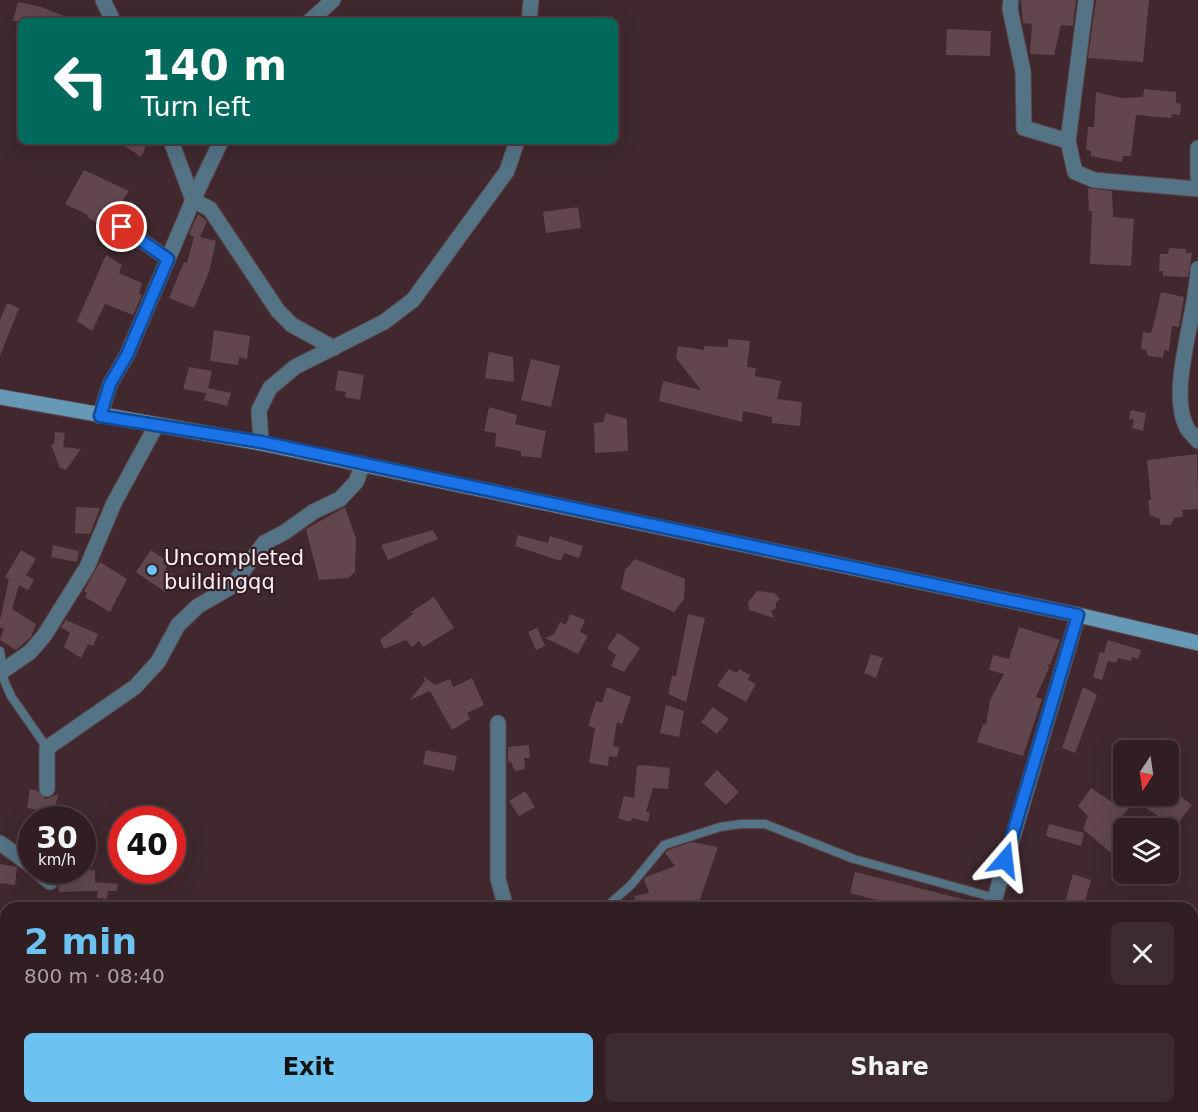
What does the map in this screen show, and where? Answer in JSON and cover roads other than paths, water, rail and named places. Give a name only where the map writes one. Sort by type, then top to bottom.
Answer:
[{"type":"main road","points":[[0,397],[156,426],[261,442],[1078,615],[1198,643]]},
{"type":"street","points":[[103,0],[112,18]]},
{"type":"street","points":[[313,18],[333,0]]},
{"type":"street","points":[[529,18],[531,0]]},
{"type":"street","points":[[1011,0],[1023,70],[1024,128],[1068,141]]},
{"type":"street","points":[[1086,0],[1068,141],[1075,172],[1094,180],[1198,189]]},
{"type":"street","points":[[172,144],[193,200],[210,209],[285,318],[292,325],[334,348]]},
{"type":"street","points":[[100,416],[110,384],[127,355],[193,200],[220,144]]},
{"type":"street","points":[[261,442],[259,410],[270,388],[295,367],[392,317],[413,300],[507,171],[516,144]]},
{"type":"street","points":[[1198,148],[1198,177]]},
{"type":"street","points":[[122,227],[168,259]]},
{"type":"street","points":[[1198,269],[1196,299],[1179,389],[1186,427],[1198,441]]},
{"type":"street","points":[[4,670],[30,652],[44,636],[87,567],[114,503],[156,426]]},
{"type":"street","points":[[47,789],[45,780],[47,748],[135,687],[158,662],[178,625],[198,606],[231,587],[264,543],[340,499],[356,482],[363,464]]},
{"type":"street","points":[[993,902],[1078,615]]},
{"type":"street","points":[[498,723],[498,879],[504,902]]},
{"type":"street","points":[[0,843],[18,856]]},
{"type":"lane","points":[[0,651],[4,680],[10,696],[47,748]]},
{"type":"lane","points":[[612,902],[631,885],[664,845],[720,827],[741,824],[765,824],[854,859],[990,902]]},
{"type":"place","name":"Uncompleted buildingqq","points":[[152,570]]}]
